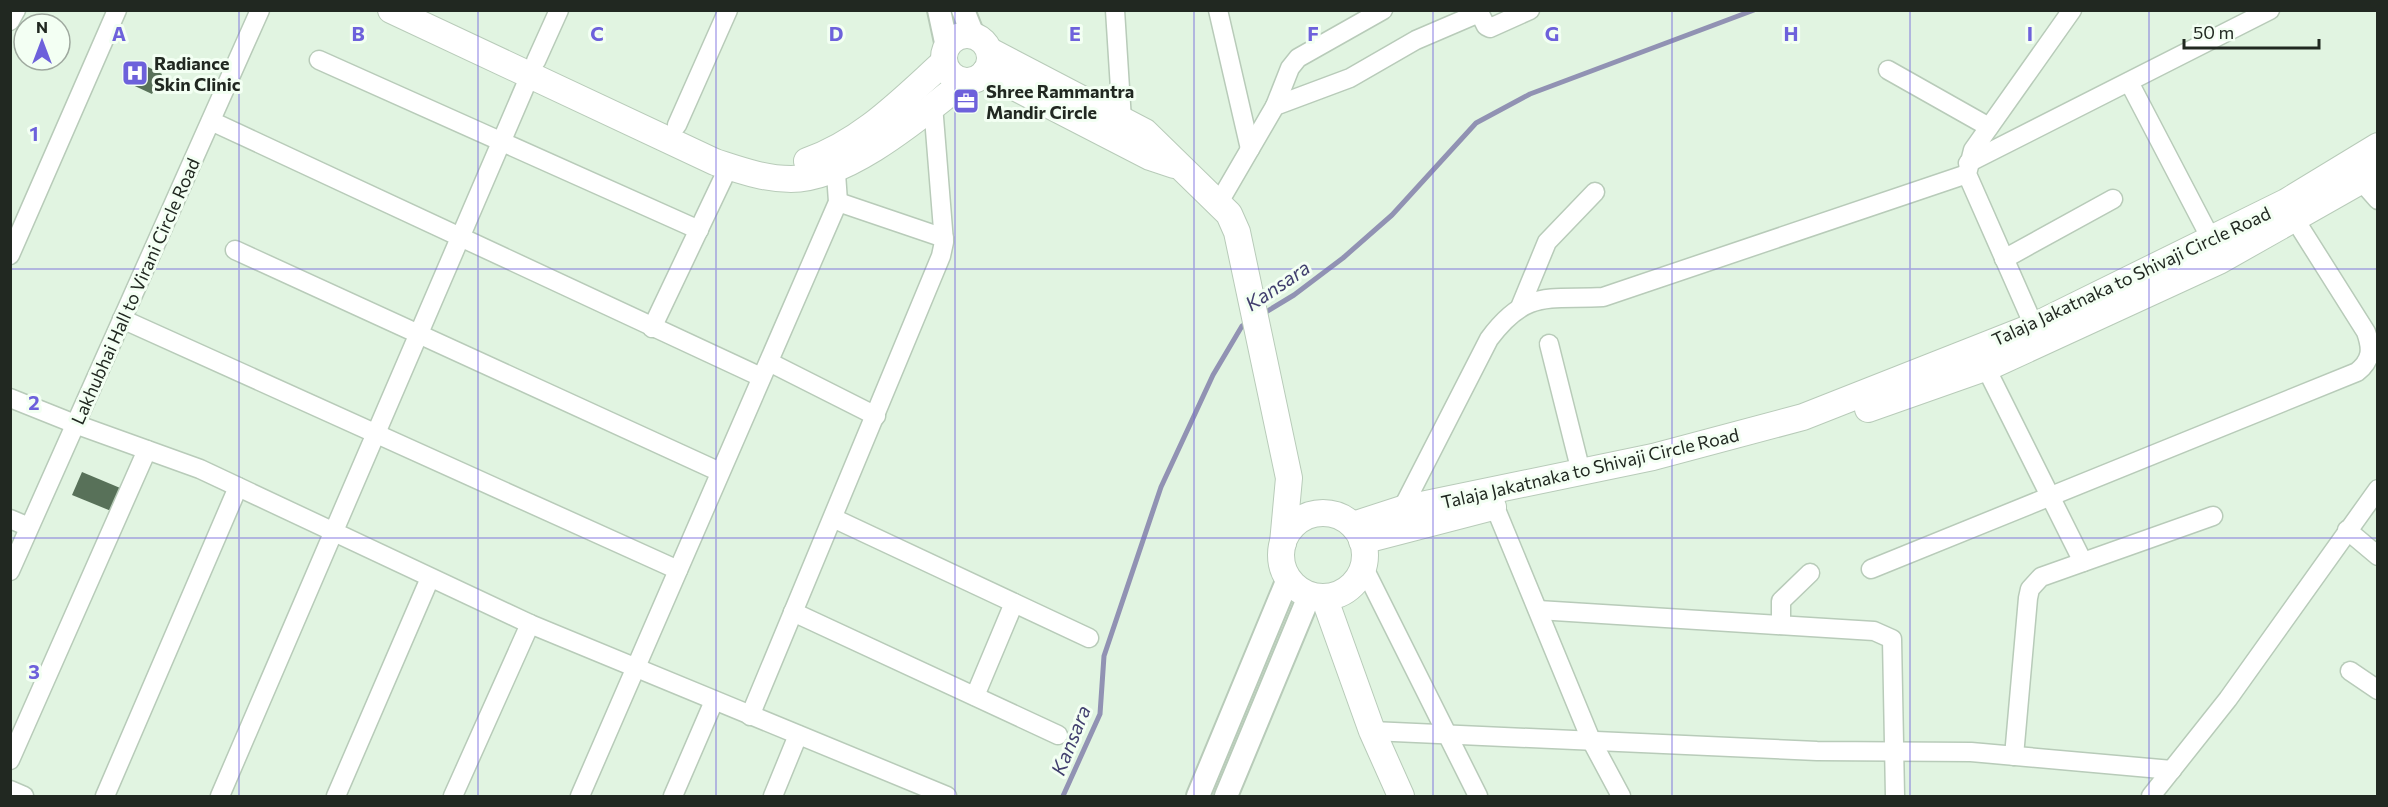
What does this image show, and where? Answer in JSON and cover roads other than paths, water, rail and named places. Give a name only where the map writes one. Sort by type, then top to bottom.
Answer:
[{"type":"highway","points":[[391,10],[677,125],[724,148],[768,163],[797,164],[835,159],[875,148],[933,105],[978,60]]},
{"type":"highway","points":[[429,10],[533,68],[729,166],[755,176],[793,179],[835,159],[873,126],[946,54],[958,36],[978,60],[1150,157],[1180,167]]},
{"type":"highway","points":[[946,54],[952,75],[978,60]]},
{"type":"highway","points":[[978,60],[1122,120],[1152,138],[1228,214],[1237,232],[1288,475],[1281,561],[1288,579],[1302,592],[1317,596],[1339,595],[1354,584],[1364,568],[1365,550],[1358,533],[1327,514],[1288,475]]},
{"type":"highway","name":"Talaja Jakatnaka to Shivaji Circle Road","points":[[1358,533],[1496,507],[1736,453],[1986,368],[2219,261],[2378,146]]},
{"type":"highway","name":"Talaja Jakatnaka to Shivaji Circle Road","points":[[1358,533],[1402,510],[1653,457],[1803,417],[2034,326],[2211,239],[2372,184]]},
{"type":"highway","points":[[1283,543],[1293,527],[1308,516],[1327,514]]},
{"type":"highway","points":[[1317,596],[1401,796]]},
{"type":"main road","points":[[939,10],[946,54]]},
{"type":"main road","points":[[963,10],[978,60]]},
{"type":"main road","points":[[1198,796],[1288,579]]},
{"type":"main road","points":[[1226,796],[1317,596]]},
{"type":"street","points":[[10,21],[16,10]]},
{"type":"street","points":[[10,255],[117,10]]},
{"type":"street","name":"Lakhubhai Hall to Virani Circle Road","points":[[10,572],[260,10]]},
{"type":"street","points":[[220,796],[559,10]]},
{"type":"street","points":[[677,125],[728,10]]},
{"type":"street","points":[[1115,10],[1122,120]]},
{"type":"street","points":[[1218,10],[1250,149]]},
{"type":"street","points":[[1218,204],[1275,106],[1290,68],[1298,58],[1383,10]]},
{"type":"street","points":[[1275,106],[1350,78],[1416,40],[1478,12],[1486,26],[1490,28],[1530,10]]},
{"type":"street","points":[[2034,326],[2004,259],[1968,168],[1973,150],[2072,10]]},
{"type":"street","points":[[1402,510],[1489,339],[1504,318],[1521,305],[1542,298],[1604,297],[1968,168],[2270,10]]},
{"type":"street","points":[[319,60],[699,230]]},
{"type":"street","points":[[1888,70],[1989,127]]},
{"type":"street","points":[[2129,82],[2211,239]]},
{"type":"street","points":[[750,716],[941,256],[944,238],[933,105]]},
{"type":"street","points":[[211,121],[652,328],[765,370],[876,416]]},
{"type":"street","points":[[580,796],[838,202],[835,159]]},
{"type":"street","points":[[652,328],[729,166]]},
{"type":"street","points":[[1521,305],[1546,242],[1594,192]]},
{"type":"street","points":[[2004,259],[2113,199]]},
{"type":"street","points":[[838,202],[944,238]]},
{"type":"street","points":[[1871,569],[2357,372],[2367,365],[2371,354],[2366,332],[2290,211]]},
{"type":"street","points":[[234,250],[720,472]]},
{"type":"street","points":[[122,320],[678,570]]},
{"type":"street","points":[[1549,344],[1581,472]]},
{"type":"street","points":[[1986,368],[2082,562]]},
{"type":"street","points":[[10,398],[238,487],[530,624],[947,796]]},
{"type":"street","points":[[10,760],[147,450]]},
{"type":"street","points":[[105,796],[238,487]]},
{"type":"street","points":[[2151,796],[2228,699],[2378,489]]},
{"type":"street","points":[[1496,507],[1591,740],[1622,796]]},
{"type":"street","points":[[2014,756],[2030,589],[2041,577],[2213,516]]},
{"type":"street","points":[[833,518],[1089,638]]},
{"type":"street","points":[[10,519],[29,527]]},
{"type":"street","points":[[2347,530],[2378,556]]},
{"type":"street","points":[[1364,568],[1478,796]]},
{"type":"street","points":[[1781,626],[1781,601],[1810,573]]},
{"type":"street","points":[[336,796],[430,578]]},
{"type":"street","points":[[975,696],[1014,603]]},
{"type":"street","points":[[1538,610],[1874,631],[1892,639],[1895,796]]},
{"type":"street","points":[[793,612],[1058,735]]},
{"type":"street","points":[[453,796],[530,624]]},
{"type":"street","points":[[2350,671],[2378,690]]},
{"type":"street","points":[[674,796],[714,701]]},
{"type":"street","points":[[1372,731],[1817,751],[1971,752],[2172,770]]},
{"type":"street","points":[[773,796],[798,735]]},
{"type":"street","points":[[10,790],[24,796]]},
{"type":"waterway","name":"Kansara","points":[[1261,315],[1294,295],[1343,258],[1392,215],[1476,123],[1530,94],[1754,10]]},
{"type":"waterway","name":"Kansara","points":[[1063,796],[1100,714],[1104,656],[1161,487],[1213,375],[1242,326],[1248,323]]},
{"type":"place","name":"Radiance Skin Clinic","points":[[135,73]]},
{"type":"place","name":"Shree Rammantra Mandir Circle","points":[[966,101]]}]
